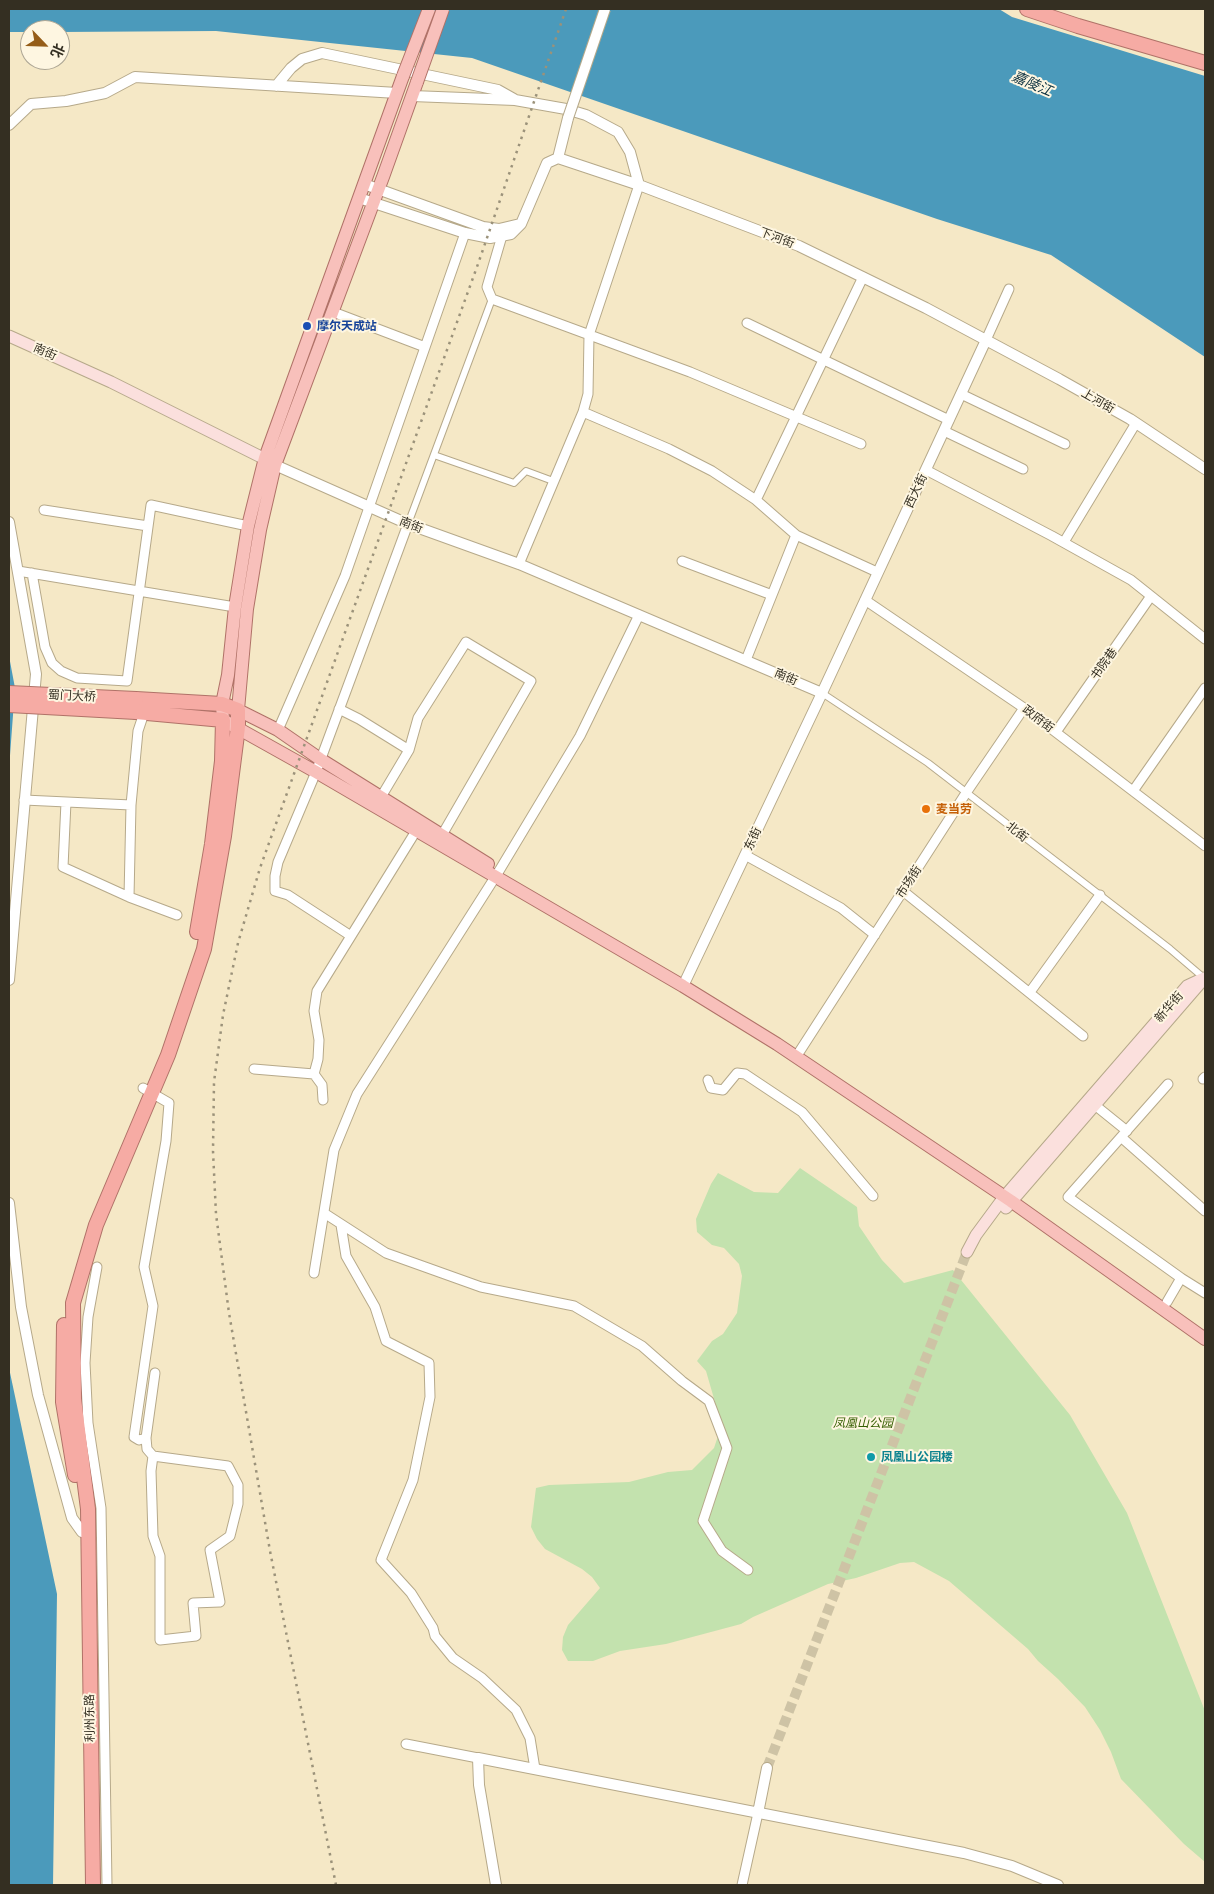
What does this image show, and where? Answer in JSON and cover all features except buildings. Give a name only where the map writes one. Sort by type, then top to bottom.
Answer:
[{"type":"highway","points":[[1027,9],[1205,64]]},
{"type":"highway","name":"蜀门大桥","points":[[9,693],[139,708]]},
{"type":"highway","points":[[85,1551],[82,1532],[68,1480],[63,1402],[64,1302],[88,1222],[148,1090],[168,1056],[204,949],[224,836],[238,727],[238,710],[222,704],[139,708]]},
{"type":"highway","name":"蜀门大桥","points":[[9,705],[139,708]]},
{"type":"highway","points":[[85,1551],[88,1509],[74,1399],[73,1303],[96,1225],[148,1090],[195,947],[212,844],[222,761],[223,720],[139,708]]},
{"type":"highway","name":"利州东路","points":[[83,1885],[85,1551]]},
{"type":"highway","name":"利州东路","points":[[85,1551],[93,1885]]},
{"type":"main road","points":[[428,9],[359,198],[248,526],[235,607],[228,675],[222,704],[223,720],[685,983],[798,1054],[1205,1329]]},
{"type":"main road","points":[[443,9],[332,312],[270,461],[247,609],[238,710],[278,730],[320,759],[442,835],[496,874]]},
{"type":"main road","name":"南街","points":[[9,336],[111,382],[270,461]]},
{"type":"main road","name":"新华街","points":[[1011,1197],[1096,1106],[1205,978]]},
{"type":"main road","name":"新华街","points":[[1011,1197],[1187,986],[1205,978]]},
{"type":"main road","points":[[1011,1197],[1205,1339]]},
{"type":"street","points":[[364,184],[483,227],[511,234],[521,224],[547,163],[558,158],[568,118],[605,9]]},
{"type":"street","points":[[276,86],[291,68],[302,59],[322,53],[498,90],[515,100]]},
{"type":"street","points":[[9,125],[31,104],[66,101],[105,93],[135,77],[397,93]]},
{"type":"street","points":[[412,96],[515,100],[566,109],[586,115],[618,132],[630,152],[639,185],[589,335],[588,394],[583,412],[519,564]]},
{"type":"street","name":"下河街","points":[[558,158],[639,185],[798,246],[926,308],[986,340]]},
{"type":"street","points":[[359,198],[466,233],[490,238],[504,232]]},
{"type":"street","points":[[351,936],[288,895],[275,891],[275,876],[278,862],[316,772],[492,299],[487,286],[504,232]]},
{"type":"street","points":[[278,730],[345,576],[368,506],[466,233]]},
{"type":"street","points":[[756,500],[863,277]]},
{"type":"street","name":"西大街","points":[[822,693],[1009,289]]},
{"type":"street","points":[[492,299],[690,372],[861,444]]},
{"type":"street","points":[[332,312],[425,347]]},
{"type":"street","points":[[747,323],[949,420]]},
{"type":"street","name":"上河街","points":[[986,340],[1136,423],[1205,469]]},
{"type":"street","points":[[961,394],[1065,444]]},
{"type":"street","points":[[583,412],[669,449],[712,471],[756,500],[796,534],[877,572]]},
{"type":"street","points":[[1064,542],[1136,423]]},
{"type":"street","points":[[944,431],[1023,469]]},
{"type":"street","points":[[434,455],[514,483],[526,471],[553,480]]},
{"type":"street","name":"南街","points":[[270,461],[408,524],[519,564],[822,693]]},
{"type":"street","points":[[926,470],[1064,542],[1131,580],[1205,640]]},
{"type":"street","points":[[32,573],[46,652],[56,667],[76,678],[127,681],[151,505],[248,526]]},
{"type":"street","points":[[44,510],[148,526]]},
{"type":"street","points":[[9,522],[36,674],[9,980]]},
{"type":"street","points":[[746,660],[796,534]]},
{"type":"street","points":[[682,561],[772,595]]},
{"type":"street","points":[[18,571],[235,607]]},
{"type":"street","name":"书院巷","points":[[1056,732],[1151,596]]},
{"type":"street","name":"政府街","points":[[865,600],[1024,708],[1205,846]]},
{"type":"street","points":[[314,1273],[334,1150],[357,1094],[496,874],[580,736],[639,615]]},
{"type":"street","points":[[381,797],[409,750],[418,718],[466,642],[531,681],[442,835]]},
{"type":"street","points":[[1133,791],[1205,688]]},
{"type":"street","name":"北街","points":[[822,693],[928,764],[1170,949],[1205,978]]},
{"type":"street","name":"东街","points":[[685,983],[822,693]]},
{"type":"street","points":[[128,897],[131,805],[139,708]]},
{"type":"street","name":"市场街","points":[[798,1054],[966,793],[1024,708]]},
{"type":"street","points":[[339,709],[409,750]]},
{"type":"street","points":[[24,800],[131,805]]},
{"type":"street","points":[[66,802],[64,867],[128,897],[177,915]]},
{"type":"street","points":[[314,1074],[318,1059],[319,1040],[314,1011],[315,998],[320,985],[416,831]]},
{"type":"street","points":[[745,855],[841,908],[875,935]]},
{"type":"street","points":[[903,891],[1083,1036]]},
{"type":"street","points":[[1030,992],[1100,895]]},
{"type":"street","points":[[254,1069],[314,1074],[322,1085],[324,1100]]},
{"type":"street","points":[[708,1080],[711,1088],[723,1090],[737,1073],[745,1074],[802,1112],[873,1196]]},
{"type":"street","points":[[1168,1084],[1068,1197],[1205,1293]]},
{"type":"street","points":[[146,1438],[139,1440],[134,1437],[153,1306],[144,1267],[166,1140],[170,1103],[148,1090]]},
{"type":"street","points":[[1096,1106],[1205,1211]]},
{"type":"street","points":[[9,1202],[21,1307],[38,1395],[68,1480]]},
{"type":"street","points":[[324,1213],[386,1253],[481,1287],[574,1306],[642,1346],[682,1381],[709,1401],[727,1448],[703,1521],[722,1551],[748,1570]]},
{"type":"street","points":[[341,1225],[346,1256],[375,1307],[386,1341],[430,1363],[430,1397],[412,1480],[381,1560],[411,1593],[434,1628],[435,1636],[453,1658],[482,1678],[516,1710],[530,1738],[534,1769]]},
{"type":"street","points":[[97,1267],[88,1317],[85,1363],[88,1423],[101,1508],[107,1885]]},
{"type":"street","points":[[1167,1302],[1181,1278]]},
{"type":"street","points":[[153,1456],[228,1466],[238,1485],[238,1504],[230,1536],[210,1550],[220,1602],[193,1603],[196,1636],[160,1640],[160,1556],[153,1536],[151,1471],[153,1456],[148,1449],[146,1438],[155,1374]]},
{"type":"street","points":[[406,1744],[964,1852],[1012,1866],[1058,1885]]},
{"type":"street","points":[[478,1758],[479,1785],[496,1885]]},
{"type":"street","points":[[742,1885],[767,1768]]},
{"type":"green space","name":"凤凰山公园","points":[[800,1168],[857,1207],[859,1226],[882,1260],[904,1283],[953,1270],[1070,1415],[1127,1513],[1205,1711],[1205,1862],[1184,1844],[1121,1779],[1100,1730],[1085,1707],[1058,1679],[1028,1649],[949,1581],[914,1562],[900,1563],[856,1578],[828,1584],[741,1624],[666,1644],[620,1651],[593,1661],[568,1661],[562,1650],[563,1637],[568,1625],[600,1588],[592,1577],[582,1569],[545,1549],[537,1539],[531,1527],[536,1488],[549,1485],[629,1482],[668,1472],[692,1470],[714,1448],[718,1436],[717,1409],[706,1371],[697,1361],[712,1341],[723,1334],[737,1313],[742,1276],[739,1264],[724,1248],[712,1245],[697,1232],[696,1219],[711,1184],[718,1173],[754,1192],[778,1193]]},
{"type":"water","name":"嘉陵江","points":[[9,9],[999,9],[1012,17],[1205,76],[1205,357],[1051,255],[937,219],[472,58],[216,31],[70,32],[70,20],[20,20],[20,32],[9,32]]},
{"type":"water","points":[[9,656],[15,688],[9,769]]},
{"type":"water","points":[[9,1368],[57,1594],[53,1885],[9,1885]]},
{"type":"tunnel","points":[[767,1768],[967,1252]]},
{"type":"railway","points":[[336,1885],[270,1551],[229,1313],[216,1214],[213,1151],[214,1082],[223,1015],[238,943],[260,868],[478,264],[566,9]]},
{"type":"place","name":"摩尔天成站","points":[[307,326]]},
{"type":"place","name":"麦当劳","points":[[926,809]]},
{"type":"place","name":"凤凰山公园楼","points":[[871,1457]]}]
